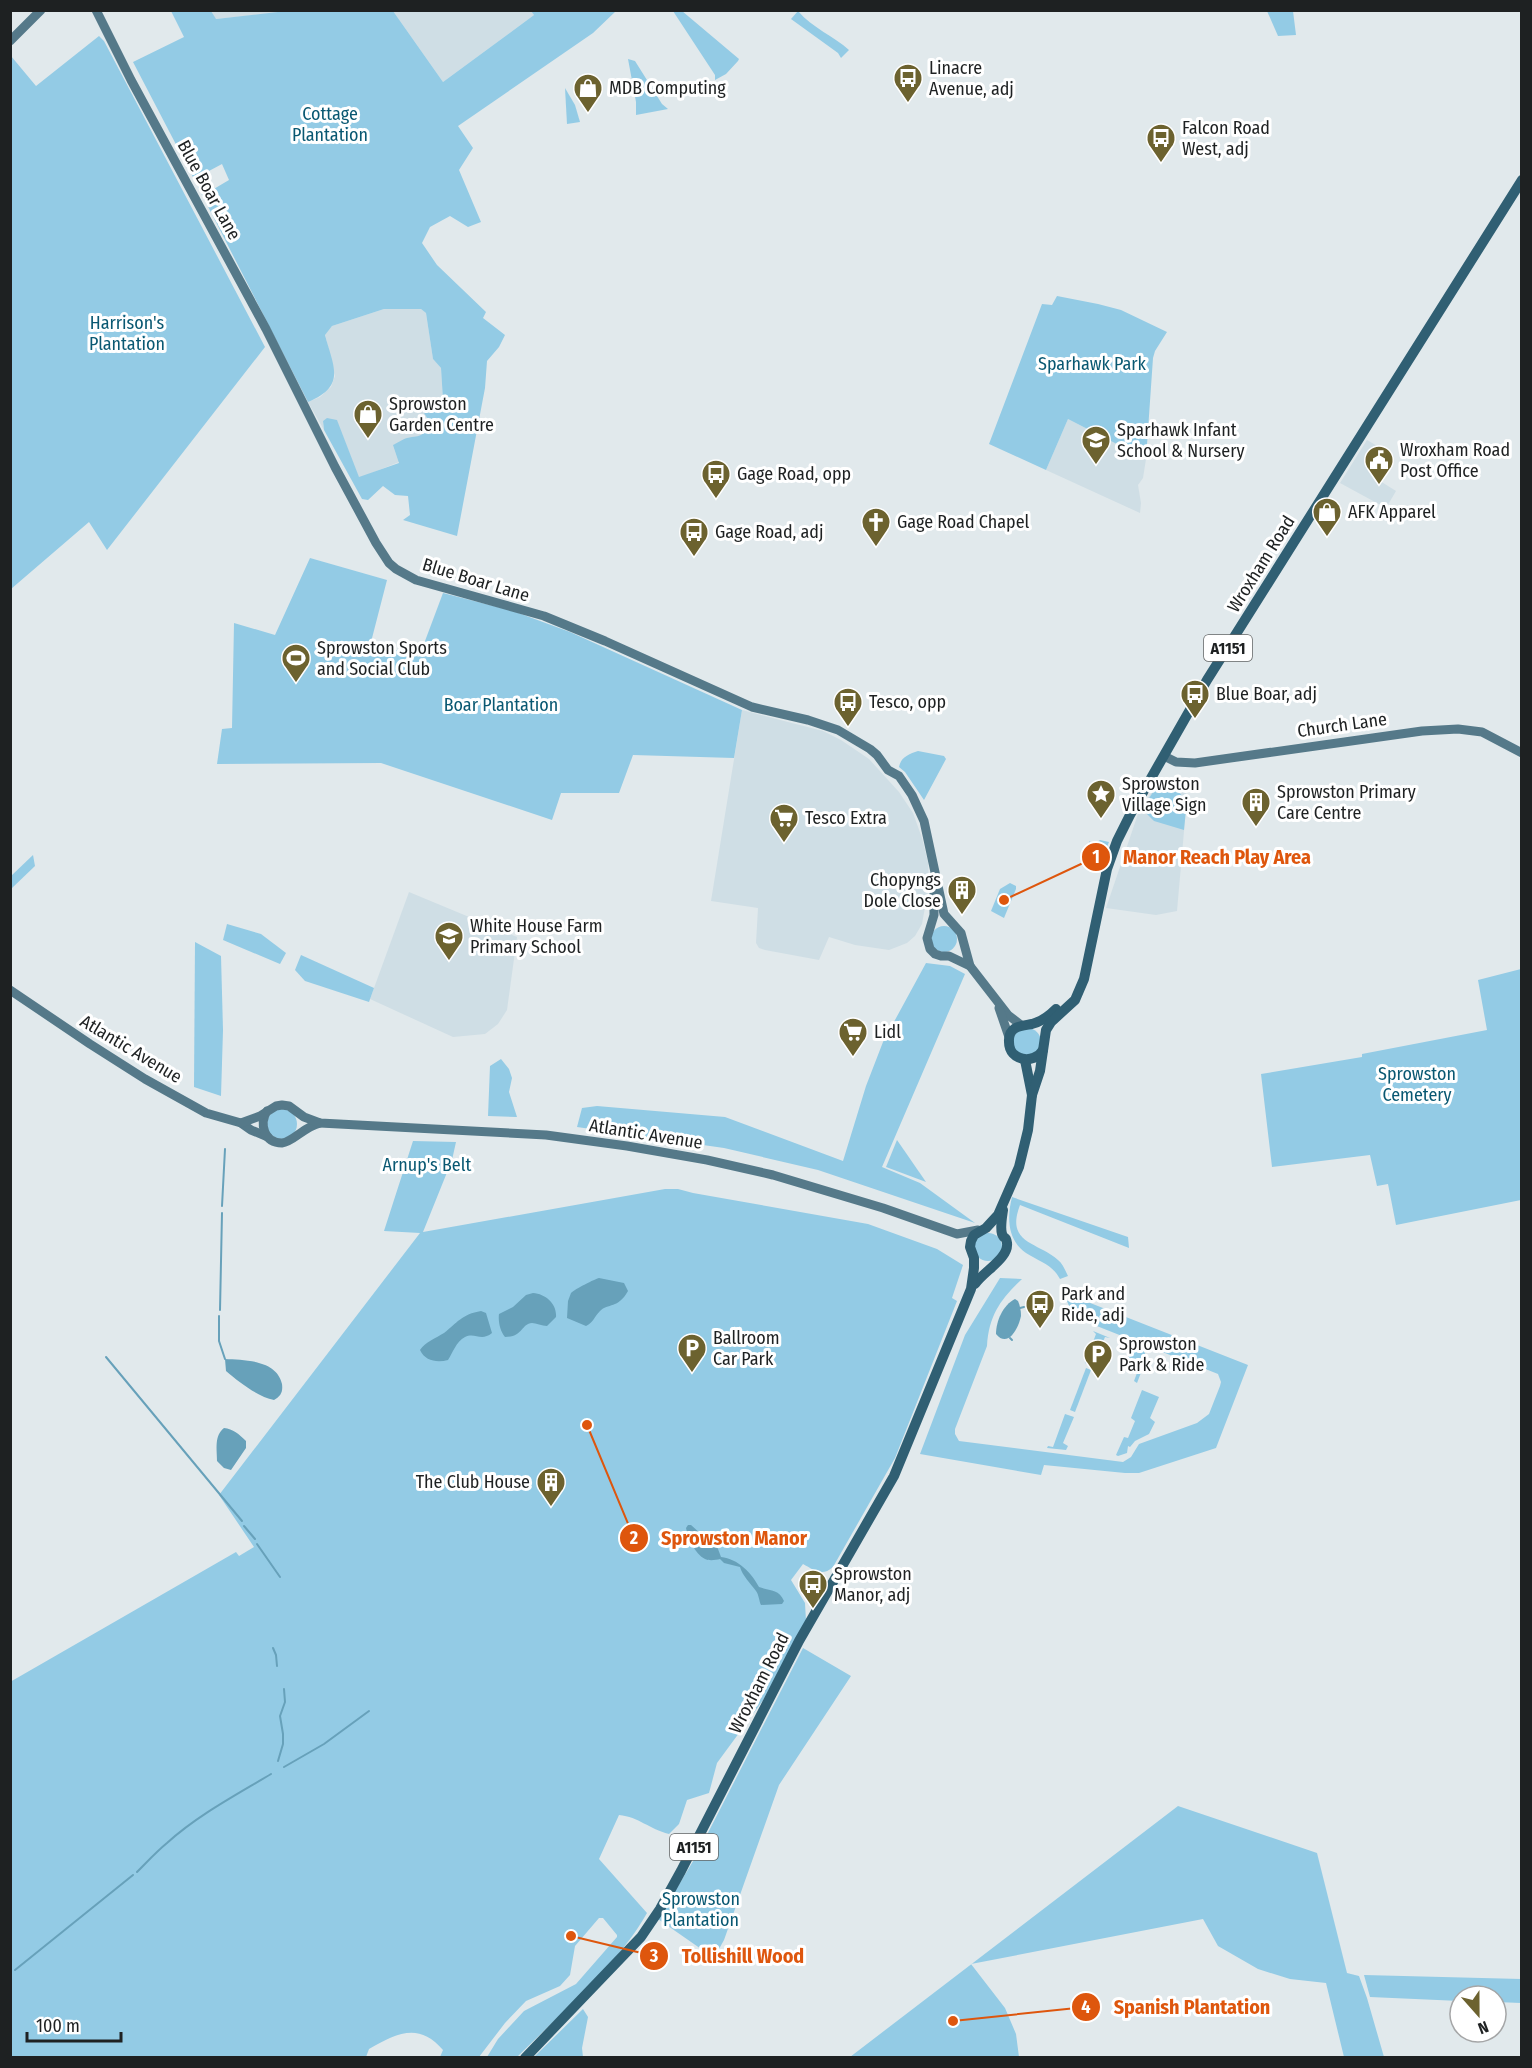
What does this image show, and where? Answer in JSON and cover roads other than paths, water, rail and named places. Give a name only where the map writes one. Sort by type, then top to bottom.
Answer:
[{"type":"main road","name":"Wroxham Road","points":[[971,1290],[984,1272],[1006,1253],[1006,1242],[1002,1233],[1003,1206],[1028,1130],[1032,1095],[1037,1082],[1046,1030],[1051,1022],[1075,1000],[1086,971],[1101,893],[1112,853],[1137,800],[1207,680],[1521,180]]},
{"type":"main road","points":[[1009,1037],[1012,1031],[1053,1012],[1079,989]]},
{"type":"main road","points":[[1026,1024],[1038,1028],[1044,1043]]},
{"type":"main road","name":"Wroxham Road","points":[[1009,1037],[1009,1047],[1012,1052],[1025,1060],[1040,1054],[1044,1043]]},
{"type":"main road","name":"Wroxham Road","points":[[1025,1060],[1032,1095]]},
{"type":"main road","name":"Wroxham Road","points":[[525,2058],[641,1937],[660,1909],[799,1641],[894,1476],[971,1290],[974,1275],[970,1241],[1003,1206]]},
{"type":"main road","points":[[982,1229],[993,1228],[1002,1233]]},
{"type":"main road","points":[[972,1256],[981,1263],[994,1264]]},
{"type":"street","points":[[10,41],[41,10]]},
{"type":"street","name":"Blue Boar Lane","points":[[96,10],[146,109],[266,329],[375,543],[389,563],[416,580],[543,616],[606,641],[752,707],[827,726],[855,740],[877,755],[888,771],[899,776],[912,795],[924,821],[944,914],[961,933],[970,966],[1008,1015],[1026,1024]]},
{"type":"street","name":"Church Lane","points":[[1164,756],[1176,762],[1195,763],[1309,746],[1452,729],[1482,732],[1521,753]]},
{"type":"street","name":"Blue Boar Lane","points":[[935,871],[934,915],[927,938],[930,949],[941,956],[949,956],[970,966]]},
{"type":"street","points":[[929,930],[938,922],[950,922]]},
{"type":"street","points":[[949,956],[960,947],[962,941]]},
{"type":"street","name":"Atlantic Avenue","points":[[10,990],[145,1079],[206,1113],[241,1123],[276,1142],[288,1142],[313,1125],[320,1123],[546,1135],[685,1156],[773,1175],[831,1191],[957,1234],[982,1229]]},
{"type":"street","name":"Blue Boar Lane","points":[[994,999],[1009,1037]]},
{"type":"street","name":"Atlantic Avenue","points":[[241,1123],[282,1105],[289,1106],[297,1113],[320,1123]]},
{"type":"street","points":[[267,1111],[263,1128],[267,1137]]},
{"type":"street","points":[[297,1113],[301,1122],[298,1134]]},
{"type":"street","points":[[957,1234],[972,1256]]},
{"type":"waterway","points":[[222,1206],[225,1149]]},
{"type":"waterway","points":[[220,1310],[222,1213]]},
{"type":"waterway","points":[[1020,1308],[1024,1307]]},
{"type":"waterway","points":[[219,1316],[219,1341],[225,1359]]},
{"type":"waterway","points":[[106,1357],[242,1521]]},
{"type":"waterway","points":[[244,1526],[255,1539]]},
{"type":"waterway","points":[[257,1544],[280,1577]]},
{"type":"waterway","points":[[273,1648],[277,1666]]},
{"type":"waterway","points":[[278,1761],[283,1744],[280,1716],[285,1702],[284,1689]]},
{"type":"waterway","points":[[284,1767],[324,1744],[369,1711]]},
{"type":"waterway","points":[[137,1872],[191,1823],[271,1774]]},
{"type":"waterway","points":[[15,1970],[133,1875]]},
{"type":"place","name":"Linacre Avenue, adj","points":[[908,104]]},
{"type":"place","name":"MDB Computing","points":[[588,114]]},
{"type":"place","name":"Falcon Road West, adj","points":[[1161,164]]},
{"type":"place","name":"Sprowston Garden Centre","points":[[368,440]]},
{"type":"place","name":"Sparhawk Infant School & Nursery","points":[[1096,466]]},
{"type":"place","name":"Wroxham Road Post Office","points":[[1379,486]]},
{"type":"place","name":"Gage Road, opp","points":[[716,500]]},
{"type":"place","name":"AFK Apparel","points":[[1327,538]]},
{"type":"place","name":"Gage Road Chapel","points":[[876,548]]},
{"type":"place","name":"Gage Road, adj","points":[[694,558]]},
{"type":"place","name":"Sprowston Sports and Social Club","points":[[296,684]]},
{"type":"place","name":"Blue Boar, adj","points":[[1195,720]]},
{"type":"place","name":"Tesco, opp","points":[[848,728]]},
{"type":"place","name":"Sprowston Village Sign","points":[[1101,820]]},
{"type":"place","name":"Sprowston Primary Care Centre","points":[[1256,828]]},
{"type":"place","name":"Tesco Extra","points":[[784,844]]},
{"type":"place","name":"Manor Reach Play Area","points":[[1004,900]]},
{"type":"place","name":"Chopyngs Dole Close","points":[[962,916]]},
{"type":"place","name":"White House Farm Primary School","points":[[449,962]]},
{"type":"place","name":"Lidl","points":[[853,1058]]},
{"type":"place","name":"Park and Ride, adj","points":[[1040,1330]]},
{"type":"place","name":"Ballroom Car Park","points":[[692,1374]]},
{"type":"place","name":"Sprowston Park & Ride","points":[[1098,1380]]},
{"type":"place","name":"Sprowston Manor","points":[[587,1425]]},
{"type":"place","name":"The Club House","points":[[551,1508]]},
{"type":"place","name":"Sprowston Manor, adj","points":[[813,1610]]},
{"type":"place","name":"Tollishill Wood","points":[[571,1936]]},
{"type":"place","name":"Spanish Plantation","points":[[953,2021]]},
{"type":"park label","name":"Cottage Plantation","points":[[330,124]]},
{"type":"park label","name":"Harrison's Plantation","points":[[127,333]]},
{"type":"park label","name":"Sparhawk Park","points":[[1092,364]]},
{"type":"park label","name":"Boar Plantation","points":[[501,705]]},
{"type":"park label","name":"Sprowston Cemetery","points":[[1417,1084]]},
{"type":"park label","name":"Arnup's Belt","points":[[427,1165]]},
{"type":"park label","name":"Sprowston Plantation","points":[[701,1909]]}]
